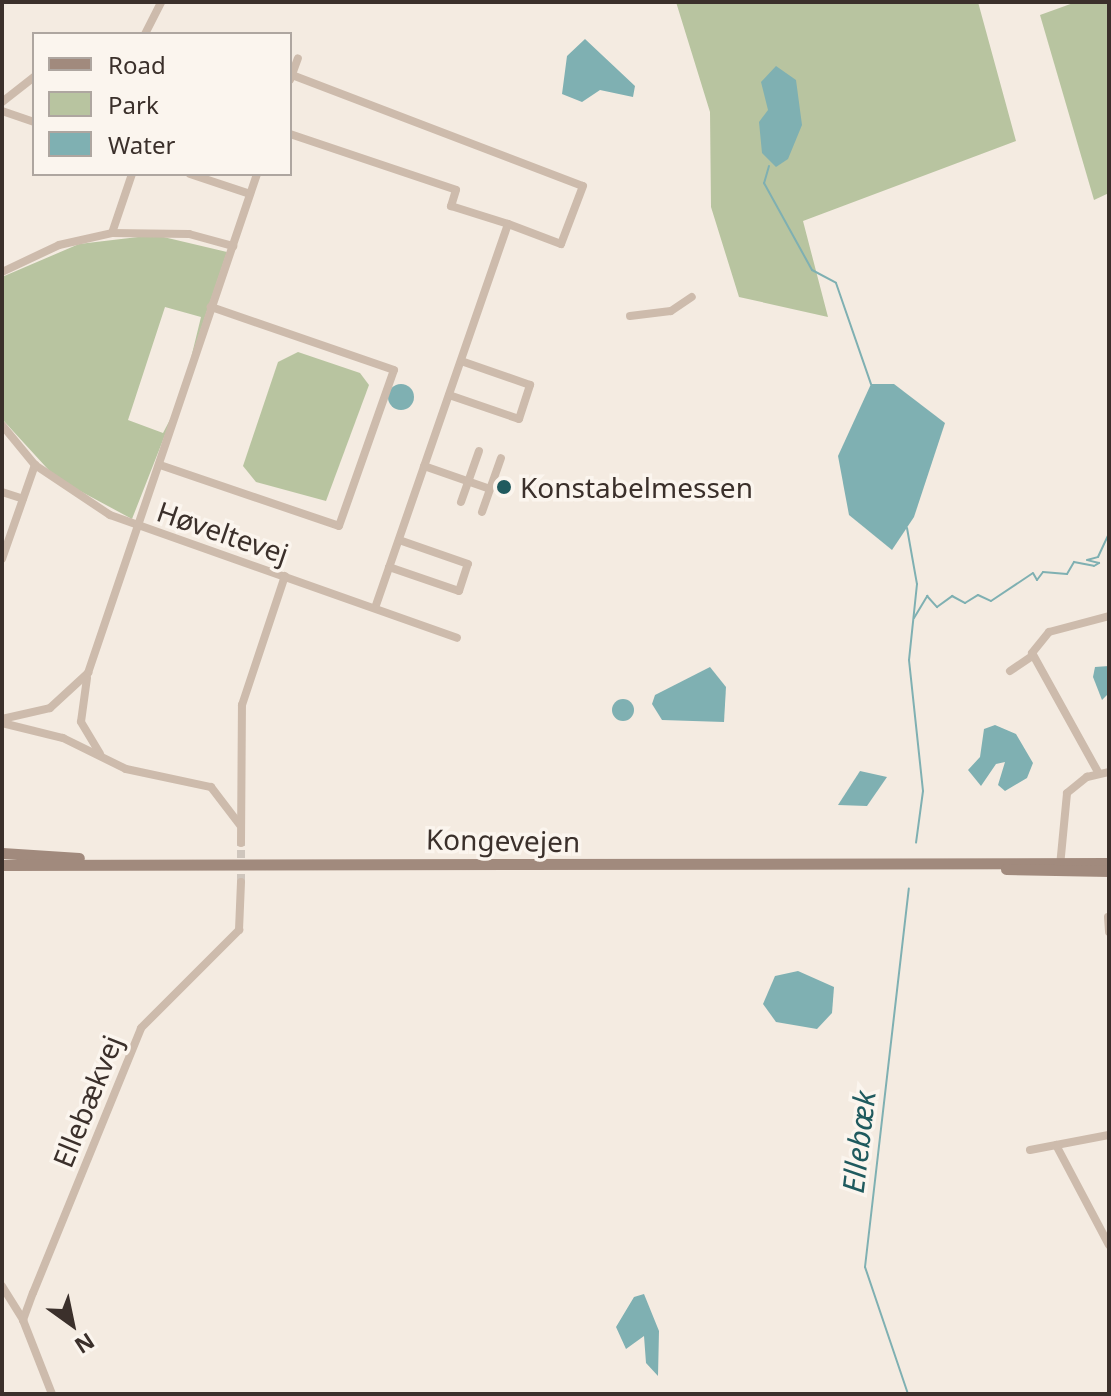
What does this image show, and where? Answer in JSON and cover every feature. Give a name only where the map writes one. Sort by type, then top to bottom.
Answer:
[{"type":"main road","name":"Kongevejen","points":[[2,853],[104,861]]},
{"type":"main road","name":"Kongevejen","points":[[2,865],[104,861],[1060,866],[1109,863]]},
{"type":"main road","name":"Kongevejen","points":[[1060,866],[1109,871]]},
{"type":"street","points":[[146,32],[161,2]]},
{"type":"street","points":[[292,74],[298,58]]},
{"type":"street","points":[[292,77],[583,186],[561,244],[451,206],[456,190],[292,135]]},
{"type":"street","points":[[2,102],[32,79]]},
{"type":"street","points":[[2,111],[32,121]]},
{"type":"street","points":[[112,233],[131,176]]},
{"type":"street","points":[[196,176],[250,194]]},
{"type":"street","points":[[103,758],[81,722],[88,673],[256,176]]},
{"type":"street","points":[[375,608],[508,224]]},
{"type":"street","points":[[2,272],[59,245],[112,233],[189,234],[233,246]]},
{"type":"street","points":[[630,316],[671,311],[692,297]]},
{"type":"street","points":[[160,465],[339,526],[394,370],[211,307]]},
{"type":"street","points":[[449,395],[519,419],[530,385],[461,361]]},
{"type":"street","name":"Høveltevej","points":[[2,425],[35,465],[86,503],[139,527],[457,638]]},
{"type":"street","points":[[461,502],[479,451]]},
{"type":"street","points":[[482,512],[501,458]]},
{"type":"street","points":[[2,559],[35,465]]},
{"type":"street","points":[[424,466],[490,489]]},
{"type":"street","points":[[2,492],[23,499]]},
{"type":"street","points":[[389,567],[459,591],[468,564],[399,540]]},
{"type":"street","points":[[241,843],[242,705],[285,576]]},
{"type":"street","points":[[1010,671],[1032,656],[1049,632],[1109,616]]},
{"type":"street","points":[[1032,656],[1098,772]]},
{"type":"street","points":[[2,721],[50,708],[88,673]]},
{"type":"street","points":[[2,721],[103,758],[211,787],[241,826]]},
{"type":"street","points":[[1060,866],[1064,798],[1098,772],[1109,772]]},
{"type":"street","name":"Ellebækvej","points":[[23,1320],[141,1028],[232,940],[241,882]]},
{"type":"street","points":[[1108,917],[1109,932]]},
{"type":"street","points":[[1030,1150],[1109,1135]]},
{"type":"street","points":[[1056,1145],[1109,1245]]},
{"type":"street","points":[[2,1286],[23,1320],[52,1394]]},
{"type":"green space","points":[[676,2],[978,2],[1016,141],[803,221],[828,317],[739,297],[711,207],[710,112]]},
{"type":"green space","points":[[1076,2],[1109,2],[1109,193],[1094,200],[1040,15]]},
{"type":"green space","points":[[155,235],[227,252],[191,358],[201,317],[165,307],[128,420],[163,433],[174,412],[132,519],[56,478],[2,419],[2,277],[79,244]]},
{"type":"green space","points":[[298,352],[360,373],[369,385],[326,501],[256,482],[243,466],[278,362]]},
{"type":"water","points":[[585,39],[635,86],[633,97],[600,90],[582,102],[562,94],[567,56]]},
{"type":"water","points":[[776,66],[796,80],[802,125],[788,159],[776,167],[762,153],[759,122],[768,110],[761,82]]},
{"type":"water","points":[[401,384],[410,388],[414,397],[410,406],[401,410],[392,406],[388,397],[392,388]]},
{"type":"water","points":[[871,384],[894,384],[945,423],[914,517],[892,550],[849,515],[838,456]]},
{"type":"water","points":[[1109,666],[1109,693],[1102,700],[1093,677],[1095,667]]},
{"type":"water","points":[[710,667],[726,687],[724,722],[662,720],[652,704],[655,695]]},
{"type":"water","points":[[623,699],[631,702],[634,710],[631,718],[623,721],[615,718],[612,710],[615,702]]},
{"type":"water","points":[[995,725],[1016,734],[1033,763],[1027,778],[1005,791],[998,785],[1005,762],[996,764],[981,786],[968,770],[980,757],[984,729]]},
{"type":"water","points":[[860,771],[887,777],[867,806],[838,805]]},
{"type":"water","points":[[798,971],[834,987],[832,1013],[817,1029],[776,1022],[763,1004],[775,976]]},
{"type":"water","points":[[644,1294],[659,1331],[658,1376],[646,1363],[644,1336],[626,1349],[616,1327],[634,1297]]},
{"type":"waterway","name":"Ellebæk","points":[[769,166],[764,183],[812,270],[836,283],[871,384]]},
{"type":"waterway","name":"Ellebæk","points":[[907,528],[917,584],[909,660],[923,791],[916,843]]},
{"type":"waterway","points":[[914,618],[927,596],[937,607],[952,596],[965,603],[978,595],[991,601],[1033,573],[1037,580],[1043,572],[1067,574],[1074,562],[1094,566],[1099,563],[1087,560],[1098,557],[1109,533]]},
{"type":"waterway","name":"Ellebæk","points":[[908,1394],[865,1267],[909,889]]},
{"type":"tunnel","points":[[241,843],[241,882]]},
{"type":"place","name":"Konstabelmessen","points":[[504,487]]}]
